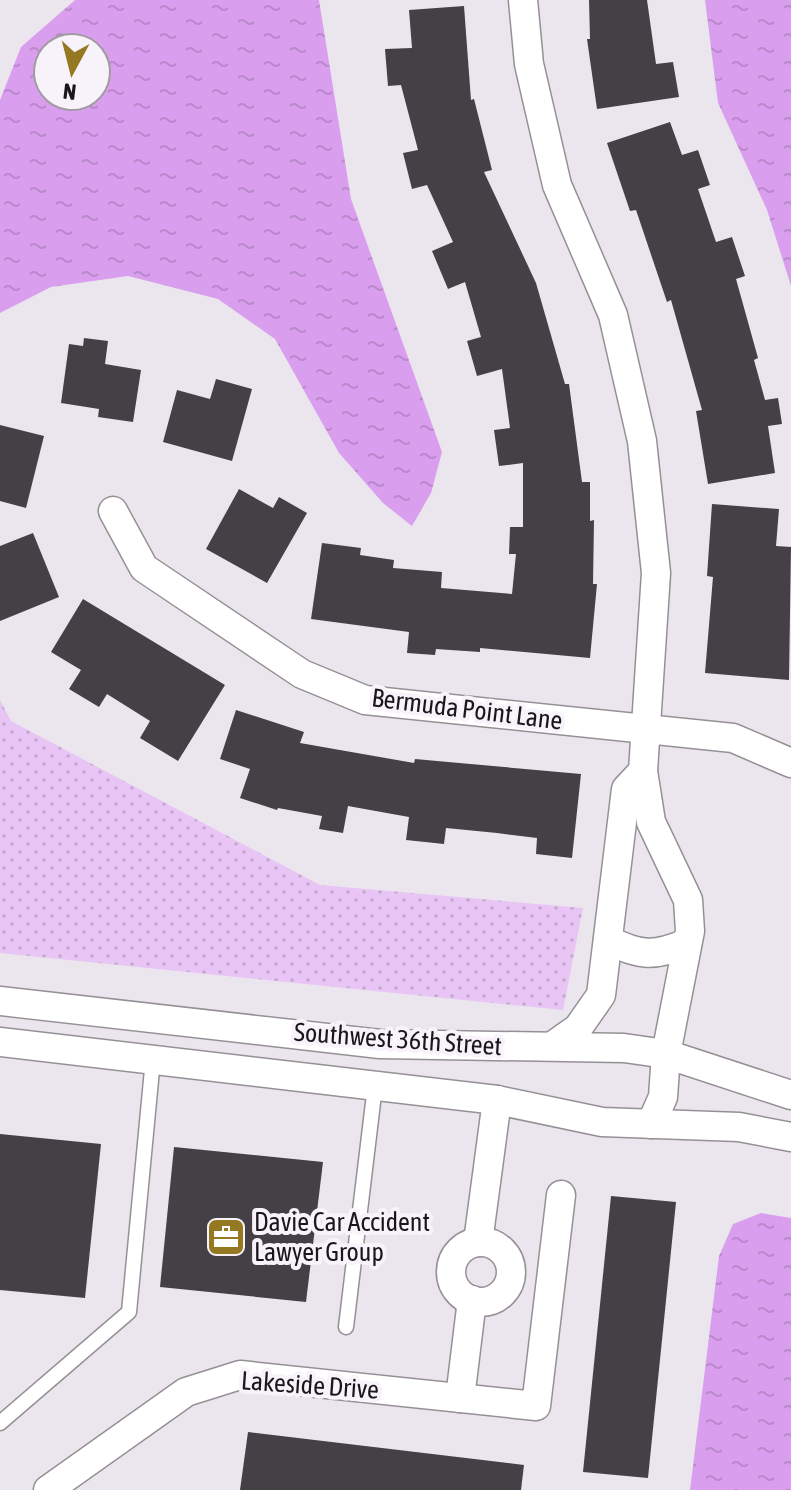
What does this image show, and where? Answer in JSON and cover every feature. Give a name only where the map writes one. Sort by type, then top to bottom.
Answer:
[{"type":"street","points":[[523,0],[529,64],[557,185],[613,315],[642,441],[656,573],[643,771],[651,822],[688,900],[690,931],[666,1054],[663,1097],[651,1124]]},
{"type":"street","name":"Bermuda Point Lane","points":[[113,511],[144,568],[302,674],[365,700],[733,738],[791,763]]},
{"type":"street","points":[[554,1045],[578,1028],[601,995],[626,789],[643,771]]},
{"type":"street","points":[[608,940],[627,950],[651,954],[687,943]]},
{"type":"street","name":"Southwest 36th Street","points":[[0,1001],[380,1044],[624,1048],[666,1054],[791,1095]]},
{"type":"street","points":[[153,1059],[157,1017]]},
{"type":"street","name":"Southwest 36th Street","points":[[0,1042],[497,1100],[602,1122],[739,1127],[791,1137]]},
{"type":"street","points":[[375,1086],[380,1044]]},
{"type":"street","points":[[478,1242],[497,1100]]},
{"type":"street","name":"Lakeside Drive","points":[[48,1490],[186,1392],[240,1375],[536,1406],[561,1195]]},
{"type":"street","points":[[478,1242],[498,1247],[505,1253],[511,1271],[506,1289],[499,1296],[481,1302],[472,1300],[456,1288],[451,1268],[460,1250],[478,1242]]},
{"type":"street","points":[[460,1398],[472,1300]]},
{"type":"lane","points":[[0,1423],[129,1312],[153,1059]]},
{"type":"lane","points":[[346,1327],[375,1086]]},
{"type":"shaded area","points":[[0,700],[11,721],[320,885],[583,908],[563,1010],[0,953]]},
{"type":"water","points":[[75,0],[319,0],[351,199],[442,452],[431,493],[412,526],[383,503],[339,453],[275,339],[218,299],[128,276],[51,287],[0,313],[0,100],[21,47],[32,37],[32,112],[112,112],[112,32],[38,32]]},
{"type":"water","points":[[705,0],[791,0],[791,286],[767,210],[718,103]]},
{"type":"water","points":[[761,1213],[791,1218],[791,1490],[690,1490],[719,1256],[733,1224]]},
{"type":"building","points":[[589,0],[647,0],[656,64],[673,62],[679,97],[597,109],[587,39],[590,39]]},
{"type":"building","points":[[464,6],[471,100],[474,99],[492,170],[484,172],[536,283],[565,384],[569,384],[582,482],[590,482],[590,521],[594,520],[593,584],[597,584],[590,658],[480,648],[480,652],[436,649],[435,655],[407,653],[409,632],[311,619],[322,543],[361,548],[360,555],[394,560],[393,568],[442,572],[441,588],[512,594],[516,554],[509,554],[510,527],[523,527],[523,463],[499,466],[494,430],[510,428],[502,369],[477,376],[467,341],[481,337],[465,282],[448,289],[432,251],[453,242],[427,185],[412,189],[403,153],[418,150],[401,85],[388,86],[385,49],[412,48],[409,10]]},
{"type":"building","points":[[670,122],[682,155],[698,150],[710,185],[698,189],[716,242],[732,237],[745,276],[736,279],[758,358],[754,360],[765,400],[778,398],[782,424],[768,426],[775,473],[708,484],[696,411],[702,410],[671,300],[667,302],[636,210],[630,211],[607,143]]},
{"type":"building","points":[[84,338],[108,341],[105,364],[141,370],[133,422],[98,417],[99,409],[61,403],[69,344],[83,346]]},
{"type":"building","points":[[216,379],[252,389],[232,461],[163,442],[177,390],[210,399]]},
{"type":"building","points":[[0,425],[44,436],[26,508],[0,501]]},
{"type":"building","points":[[239,489],[273,508],[279,497],[307,513],[267,583],[206,549]]},
{"type":"building","points":[[712,504],[779,509],[776,546],[791,547],[789,680],[705,673],[713,577],[707,576]]},
{"type":"building","points":[[33,533],[59,597],[0,621],[0,546]]},
{"type":"building","points":[[83,599],[225,685],[178,761],[140,738],[150,721],[107,694],[99,707],[69,689],[81,670],[51,652]]},
{"type":"building","points":[[236,710],[304,732],[300,743],[414,763],[415,759],[581,774],[572,858],[536,854],[537,838],[497,833],[446,828],[444,844],[406,840],[409,817],[348,806],[343,833],[319,829],[322,816],[277,810],[240,798],[250,769],[220,759]]},
{"type":"building","points":[[0,1134],[101,1144],[85,1298],[0,1290]]},
{"type":"building","points":[[174,1147],[323,1162],[306,1302],[160,1287]]},
{"type":"building","points":[[611,1196],[676,1202],[648,1478],[583,1472]]},
{"type":"building","points":[[248,1432],[524,1465],[521,1490],[240,1490]]},
{"type":"place","name":"Davie Car Accident Lawyer Group","points":[[226,1237]]}]
